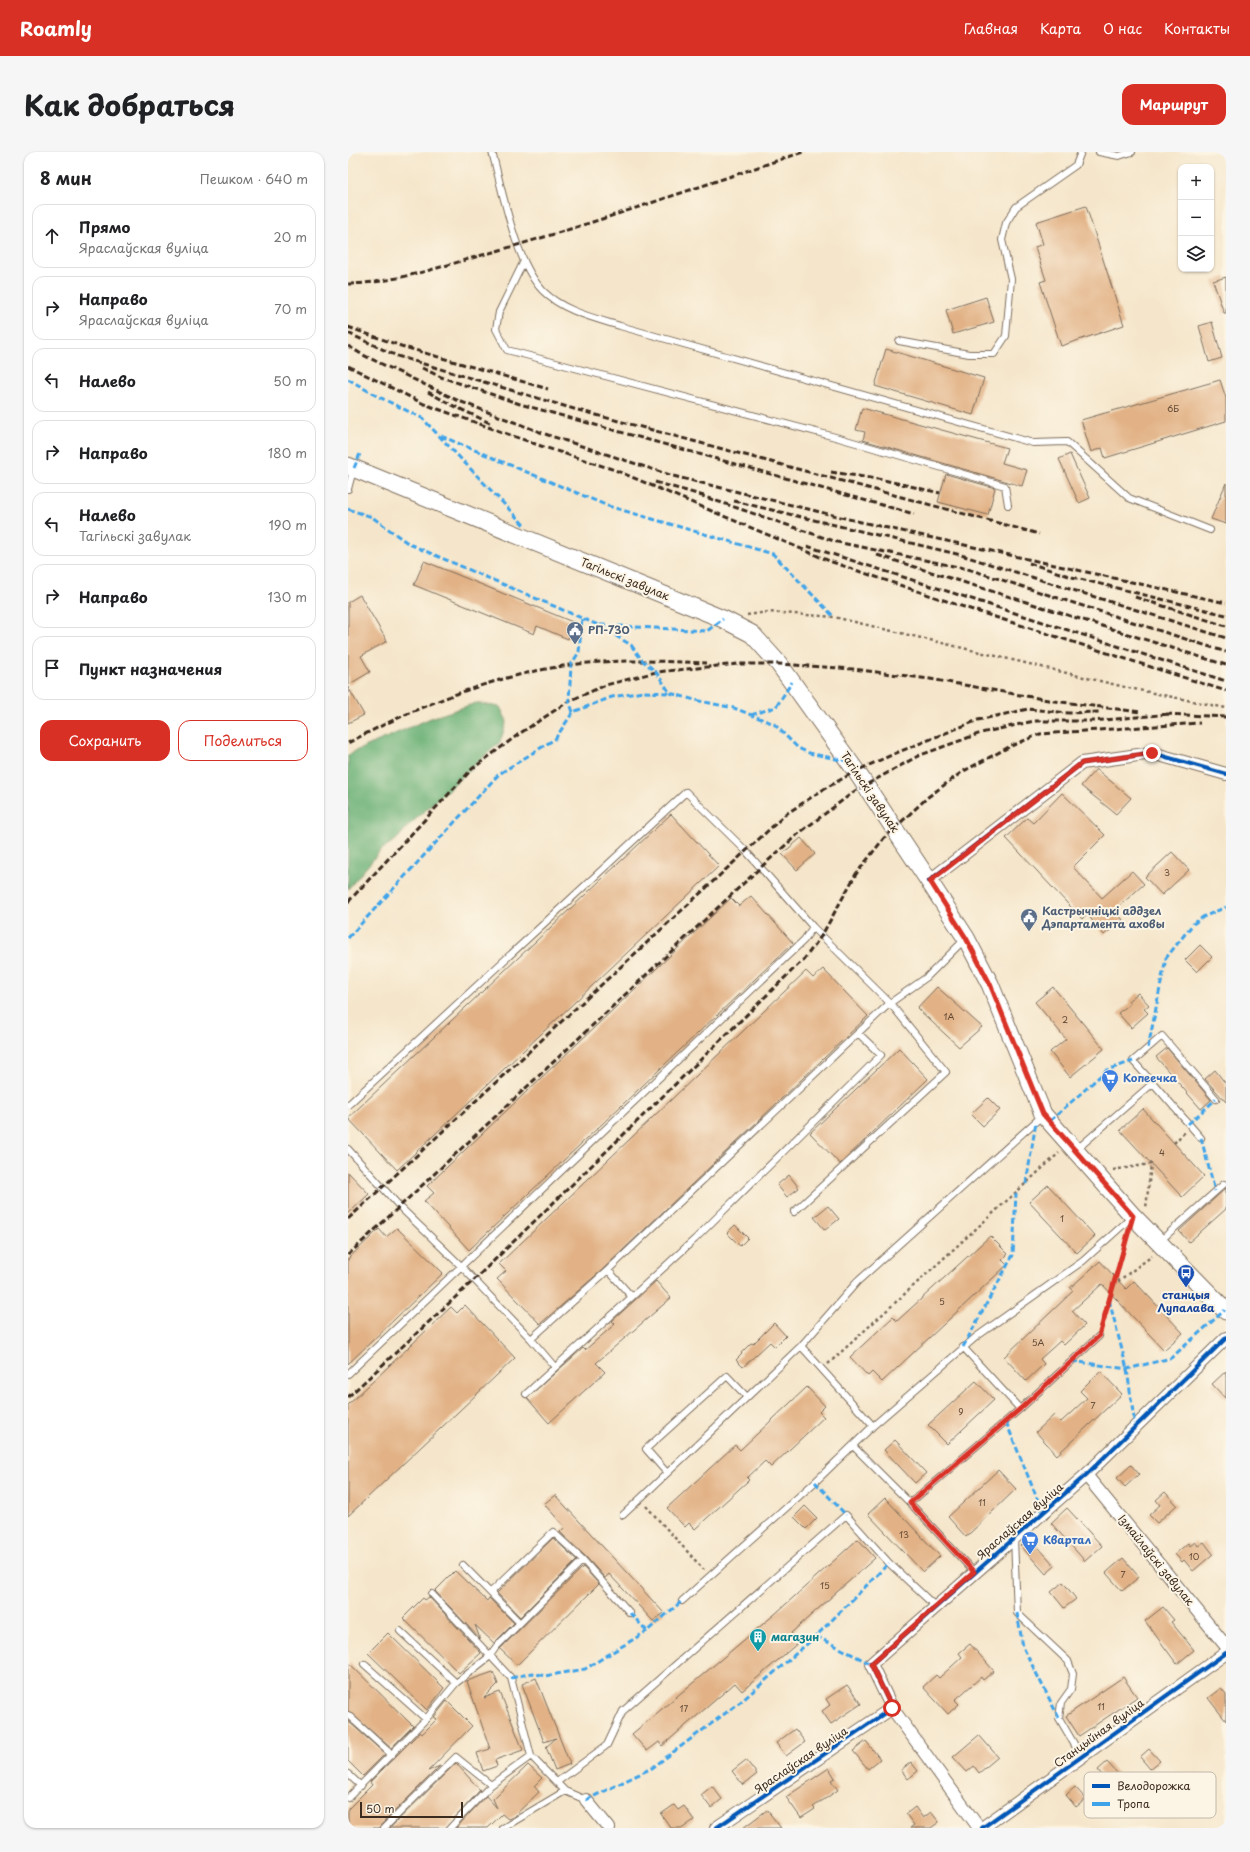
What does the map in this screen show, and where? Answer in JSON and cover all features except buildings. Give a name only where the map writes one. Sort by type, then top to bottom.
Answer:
[{"type":"main road","name":"Тагільскі завулак","points":[[351,467],[723,619],[752,634],[779,664],[865,784],[966,938],[990,984],[1043,1114],[1073,1147],[1140,1212],[1161,1244],[1226,1311]]},
{"type":"street","points":[[930,881],[1082,763],[1152,753],[1226,774]]},
{"type":"street","name":"Яраслаўская вуліца","points":[[716,1828],[892,1708],[871,1664],[1086,1475],[1226,1338]]},
{"type":"street","name":"Ізмайлаўскі завулак","points":[[1086,1475],[1226,1646]]},
{"type":"street","name":"Станцыйная вуліца","points":[[981,1828],[1226,1653]]},
{"type":"street","points":[[892,1708],[981,1828]]},
{"type":"street","points":[[586,1800],[609,1828]]},
{"type":"lane","points":[[492,152],[517,245],[524,261],[543,291],[569,309],[584,315],[1033,444],[1067,442],[1129,498],[1210,530]]},
{"type":"lane","points":[[899,341],[969,354],[994,354],[1006,336],[1007,329],[1011,279],[1002,240],[1006,222],[1016,207],[1076,165],[1080,152]]},
{"type":"lane","points":[[1099,152],[1119,156],[1132,152]]},
{"type":"lane","points":[[524,261],[499,312],[496,329],[507,350],[824,434],[1005,486],[1008,506]]},
{"type":"lane","points":[[348,489],[351,467]]},
{"type":"lane","points":[[348,1105],[686,792],[761,867],[813,927],[890,1003],[946,1072],[794,1212]]},
{"type":"lane","points":[[348,1374],[460,1265],[804,940],[813,927]]},
{"type":"lane","points":[[531,1339],[608,1270],[890,1003],[927,977],[966,938]]},
{"type":"lane","points":[[526,1394],[554,1366],[695,1239],[881,1056],[858,1033]]},
{"type":"lane","points":[[1201,1138],[1133,1061],[1162,1036],[1216,1099]]},
{"type":"lane","points":[[1073,1147],[1153,1083]]},
{"type":"lane","points":[[624,1515],[667,1472],[801,1346],[857,1282],[1043,1114]]},
{"type":"lane","points":[[348,1149],[400,1207],[460,1265],[531,1339],[554,1366]]},
{"type":"lane","points":[[1161,1244],[1224,1184]]},
{"type":"lane","points":[[682,1601],[815,1482],[873,1426],[963,1347],[1083,1260],[1140,1212]]},
{"type":"lane","points":[[608,1270],[631,1296]]},
{"type":"lane","points":[[910,1503],[1020,1409],[1099,1336]]},
{"type":"lane","points":[[801,1346],[873,1426]]},
{"type":"lane","points":[[963,1347],[1020,1409]]},
{"type":"lane","points":[[667,1472],[646,1449],[727,1376],[747,1397]]},
{"type":"lane","points":[[852,1446],[910,1503],[974,1572]]},
{"type":"lane","points":[[557,1782],[607,1745],[622,1711],[846,1515],[889,1563],[936,1607]]},
{"type":"lane","points":[[491,1592],[553,1532],[583,1560],[630,1613]]},
{"type":"lane","points":[[1014,1538],[1017,1613],[1068,1661],[1073,1674],[1071,1689],[1061,1703],[1059,1718],[1081,1756]]},
{"type":"lane","points":[[348,1798],[426,1719],[456,1683],[489,1657],[496,1647],[583,1560]]},
{"type":"lane","points":[[463,1565],[520,1623]]},
{"type":"lane","points":[[432,1594],[489,1657],[511,1678],[531,1756],[565,1791],[586,1800]]},
{"type":"lane","points":[[400,1630],[456,1683]]},
{"type":"lane","points":[[364,1664],[426,1719]]},
{"type":"lane","points":[[348,1715],[392,1755]]},
{"type":"lane","points":[[450,1828],[491,1785],[531,1756]]},
{"type":"lane","points":[[384,1828],[456,1757],[491,1785]]},
{"type":"lane","points":[[348,1774],[361,1786]]},
{"type":"lane","points":[[503,1828],[565,1791]]},
{"type":"path","points":[[723,619],[768,612],[834,617],[1129,688],[1226,708]]},
{"type":"path","points":[[1174,1143],[1191,1126]]},
{"type":"path","points":[[822,1370],[1073,1147]]},
{"type":"path","points":[[1099,1336],[1113,1286],[1140,1212],[1151,1164],[1112,1170]]},
{"type":"path","points":[[1113,1286],[1161,1244]]},
{"type":"path","points":[[640,1499],[709,1576]]},
{"type":"green space","points":[[476,703],[500,707],[507,721],[500,742],[408,826],[398,838],[381,850],[348,889],[348,756],[351,753],[431,718]]},
{"type":"railway","points":[[348,284],[383,281],[436,269],[645,205],[803,152]]},
{"type":"railway","points":[[348,327],[401,346],[548,389]]},
{"type":"railway","points":[[348,333],[397,356],[574,409],[1039,534]]},
{"type":"railway","points":[[348,346],[363,355],[459,401],[548,435],[673,476],[861,522],[1226,603]]},
{"type":"railway","points":[[348,366],[424,404],[541,446],[615,470],[832,562],[970,609],[1226,691]]},
{"type":"railway","points":[[422,368],[441,377],[520,404],[914,514]]},
{"type":"railway","points":[[428,392],[490,423]]},
{"type":"railway","points":[[831,472],[884,480],[940,493]]},
{"type":"railway","points":[[655,482],[704,496]]},
{"type":"railway","points":[[699,495],[837,542],[968,569],[1226,652]]},
{"type":"railway","points":[[734,501],[961,555],[1226,638]]},
{"type":"railway","points":[[807,546],[1226,681]]},
{"type":"railway","points":[[877,555],[1226,665]]},
{"type":"railway","points":[[1029,563],[1072,577],[1226,615]]},
{"type":"railway","points":[[1135,597],[1226,626]]},
{"type":"railway","points":[[348,743],[374,729],[456,694],[541,670],[587,663],[621,661],[706,663]]},
{"type":"railway","points":[[348,902],[472,769],[519,734],[569,701],[606,685],[656,672],[738,664],[779,664],[853,669],[930,679],[1054,701],[1140,712]]},
{"type":"railway","points":[[348,1219],[786,814],[824,789],[856,771],[978,720],[1028,709],[1069,713],[1099,712]]},
{"type":"railway","points":[[1166,714],[1226,717]]},
{"type":"railway","points":[[348,1255],[761,867],[798,834],[855,791],[918,756],[981,733],[1034,721],[1093,721],[1170,714]]},
{"type":"railway","points":[[348,1397],[474,1280],[805,958],[822,935],[856,874],[884,838],[928,797],[962,772],[1009,747],[1040,734],[1200,723]]},
{"type":"marked path","points":[[348,379],[375,395],[422,418],[524,525]]},
{"type":"marked path","points":[[441,436],[608,506],[773,554],[834,617]]},
{"type":"marked path","points":[[354,468],[360,454]]},
{"type":"marked path","points":[[348,509],[372,517],[409,544],[598,625],[631,645],[642,660],[656,672],[670,693],[734,708],[774,724],[798,748],[809,753],[850,762]]},
{"type":"marked path","points":[[573,712],[569,701],[571,665],[579,652],[582,618]]},
{"type":"marked path","points":[[600,625],[707,631],[723,619]]},
{"type":"marked path","points":[[751,715],[776,707],[792,682]]},
{"type":"marked path","points":[[348,938],[499,774],[555,739],[573,712],[612,697],[643,692],[670,693]]},
{"type":"marked path","points":[[1148,1048],[1166,958],[1193,924],[1203,917],[1226,907]]},
{"type":"marked path","points":[[1050,1121],[1107,1070],[1133,1061]]},
{"type":"marked path","points":[[1188,1124],[1216,1099]]},
{"type":"marked path","points":[[1026,1184],[1036,1122]]},
{"type":"marked path","points":[[1201,1138],[1215,1191]]},
{"type":"marked path","points":[[963,1347],[1013,1255],[1016,1193]]},
{"type":"marked path","points":[[1109,1300],[1127,1369],[1135,1427]]},
{"type":"marked path","points":[[1072,1361],[1127,1369],[1171,1358],[1225,1310]]},
{"type":"marked path","points":[[1006,1422],[1043,1513]]},
{"type":"marked path","points":[[815,1482],[846,1515]]},
{"type":"marked path","points":[[586,1800],[652,1768],[743,1700],[816,1636],[889,1563]]},
{"type":"marked path","points":[[630,1613],[647,1631],[682,1601]]},
{"type":"marked path","points":[[1017,1613],[1023,1647],[1059,1718]]},
{"type":"marked path","points":[[511,1678],[532,1673],[545,1676],[585,1669],[647,1631]]},
{"type":"marked path","points":[[816,1636],[871,1664]]},
{"type":"cycle path","points":[[929,881],[1082,763],[1152,753],[1226,774]]},
{"type":"cycle path","points":[[716,1828],[892,1708],[871,1664],[1086,1475],[1226,1338]]},
{"type":"cycle path","points":[[982,1828],[1226,1653]]},
{"type":"place","name":"РП-730","points":[[575,645]]},
{"type":"place","name":"Кастрычніцкі аддзел Дэпартамента аховы","points":[[1029,932]]},
{"type":"place","name":"Копеечка","points":[[1110,1093]]},
{"type":"place","name":"станцыя Лупалава","points":[[1186,1288]]},
{"type":"place","name":"Квартал","points":[[1030,1555]]},
{"type":"place","name":"магазин","points":[[758,1652]]},
{"type":"route","points":[[892,1708],[871,1664],[974,1572],[910,1503],[1020,1409],[1099,1336],[1133,1216],[1043,1114],[990,984],[966,938],[930,881],[1082,763],[1152,753]]}]
